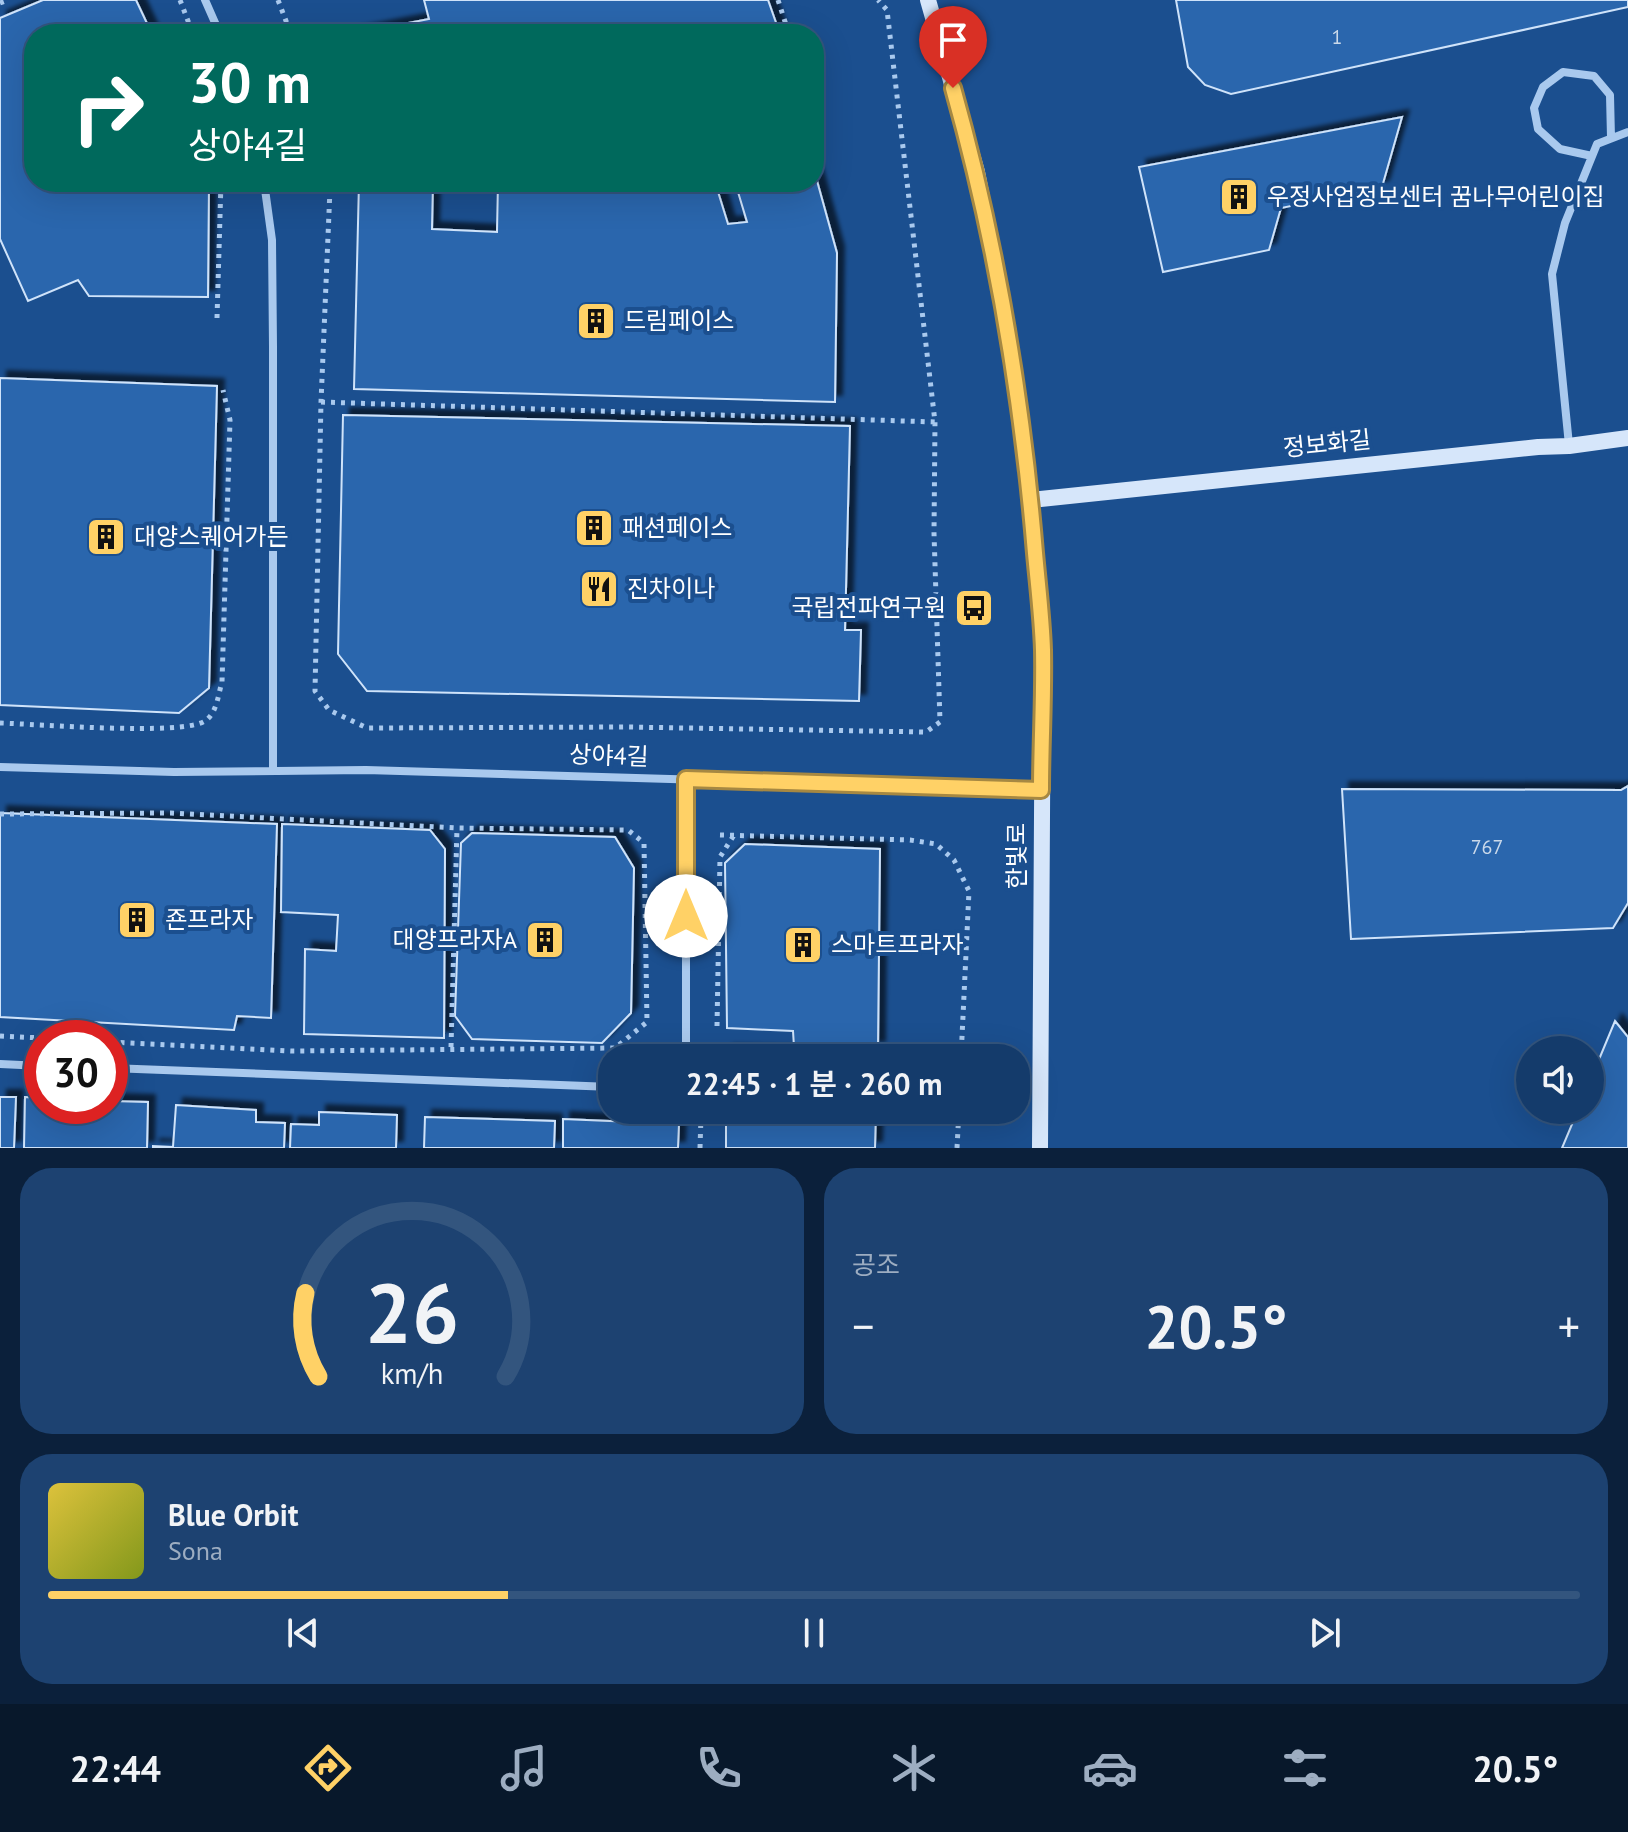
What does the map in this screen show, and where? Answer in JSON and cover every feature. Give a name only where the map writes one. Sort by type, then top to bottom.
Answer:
[{"type":"street","points":[[205,0],[216,24]]},
{"type":"street","name":"한빛로","points":[[928,0],[980,186],[1008,328],[1031,500],[1043,650],[1040,1148]]},
{"type":"street","points":[[1592,156],[1560,149],[1538,129],[1534,108],[1543,87],[1563,72],[1594,76],[1610,95],[1611,138]]},
{"type":"street","points":[[1569,446],[1552,274],[1565,223],[1597,144],[1628,132]]},
{"type":"street","points":[[265,192],[272,240],[273,769]]},
{"type":"street","name":"정보화길","points":[[1031,500],[1628,438]]},
{"type":"street","name":"상야4길","points":[[0,767],[174,772],[273,769],[1041,790]]},
{"type":"street","points":[[686,779],[686,1044]]},
{"type":"street","points":[[0,1064],[24,1065]]},
{"type":"street","points":[[128,1069],[598,1086]]},
{"type":"path","points":[[0,3],[8,0]]},
{"type":"path","points":[[180,0],[189,24]]},
{"type":"path","points":[[278,0],[287,24]]},
{"type":"path","points":[[778,0],[786,24]]},
{"type":"path","points":[[330,192],[321,402],[315,691],[329,710],[367,728],[626,727],[926,732],[940,722],[934,533],[935,422],[887,10],[878,0]]},
{"type":"path","points":[[217,318],[221,192]]},
{"type":"path","points":[[0,723],[175,729],[204,722],[214,712],[222,682],[230,420],[223,390]]},
{"type":"path","points":[[321,402],[935,422]]},
{"type":"path","points":[[0,814],[171,813],[457,828],[628,830],[644,843],[647,1022],[615,1048],[291,1051],[128,1043]]},
{"type":"path","points":[[451,1048],[457,828]]},
{"type":"path","points":[[720,835],[910,840],[936,844],[954,860],[969,891],[962,1044]]},
{"type":"path","points":[[717,1026],[720,857],[734,835]]},
{"type":"path","points":[[0,1036],[24,1037]]},
{"type":"path","points":[[700,1148],[701,1124]]},
{"type":"path","points":[[957,1148],[958,1124]]},
{"type":"building","points":[[43,0],[136,0],[147,24],[24,24],[24,192],[209,192],[208,297],[89,296],[78,280],[28,301],[0,239],[0,18]]},
{"type":"building","points":[[424,0],[768,0],[776,24],[403,24],[429,19]]},
{"type":"building","points":[[1176,0],[1628,0],[1628,7],[1231,94],[1205,85],[1188,67]]},
{"type":"building","name":"우정사업정보센터 꿈나무어린이집","points":[[1402,117],[1382,187],[1281,208],[1269,250],[1163,272],[1139,167]]},
{"type":"building","name":"드림페이스","points":[[359,192],[433,192],[432,229],[497,232],[498,192],[718,192],[728,224],[747,222],[738,192],[820,192],[837,253],[835,402],[354,389]]},
{"type":"building","name":"대양스퀘어가든","points":[[0,378],[217,386],[209,688],[179,713],[0,705]]},
{"type":"building","name":"패션페이스","points":[[343,415],[850,426],[845,630],[861,630],[859,701],[367,691],[338,654]]},
{"type":"building","points":[[1628,786],[1628,903],[1613,928],[1351,939],[1342,789],[1621,790]]},
{"type":"building","name":"죤프라자","points":[[0,813],[277,824],[271,1018],[237,1016],[234,1030],[128,1024],[128,1020],[0,1017]]},
{"type":"building","points":[[282,824],[430,830],[445,849],[444,1038],[304,1034],[305,949],[336,951],[338,915],[281,912]]},
{"type":"building","name":"대양프라자A","points":[[472,833],[615,837],[634,868],[631,1013],[602,1043],[472,1039],[455,1016],[461,843]]},
{"type":"building","name":"스마트프라자","points":[[745,844],[880,849],[878,1044],[794,1044],[793,1031],[727,1028],[725,863]]},
{"type":"building","points":[[1615,1021],[1628,1037],[1628,1148],[1562,1148],[1572,1124],[1604,1124],[1604,1047]]},
{"type":"building","points":[[0,1097],[16,1097],[14,1148],[0,1148]]},
{"type":"building","points":[[128,1101],[148,1102],[147,1148],[24,1148],[24,1124],[128,1124]]},
{"type":"building","points":[[176,1105],[256,1110],[256,1122],[285,1123],[284,1148],[153,1148],[173,1147]]},
{"type":"building","points":[[319,1112],[397,1115],[396,1148],[290,1148],[291,1124],[319,1125]]},
{"type":"building","points":[[425,1117],[555,1121],[554,1148],[424,1148]]},
{"type":"building","points":[[563,1119],[598,1121],[598,1124],[679,1124],[678,1148],[563,1148]]},
{"type":"building","points":[[726,1124],[876,1124],[875,1148],[726,1148]]},
{"type":"place","name":"우정사업정보센터 꿈나무어린이집","points":[[1239,197]]},
{"type":"place","name":"드림페이스","points":[[596,321]]},
{"type":"place","name":"패션페이스","points":[[594,528]]},
{"type":"place","name":"대양스퀘어가든","points":[[106,537]]},
{"type":"place","name":"진차이나","points":[[599,589]]},
{"type":"place","name":"국립전파연구원","points":[[974,608]]},
{"type":"place","name":"죤프라자","points":[[137,920]]},
{"type":"place","name":"대양프라자A","points":[[545,940]]},
{"type":"place","name":"스마트프라자","points":[[803,945]]},
{"type":"route","points":[[686,916],[686,779],[1041,790],[1043,650],[1031,500],[1008,328],[977,172],[953,88]]}]
